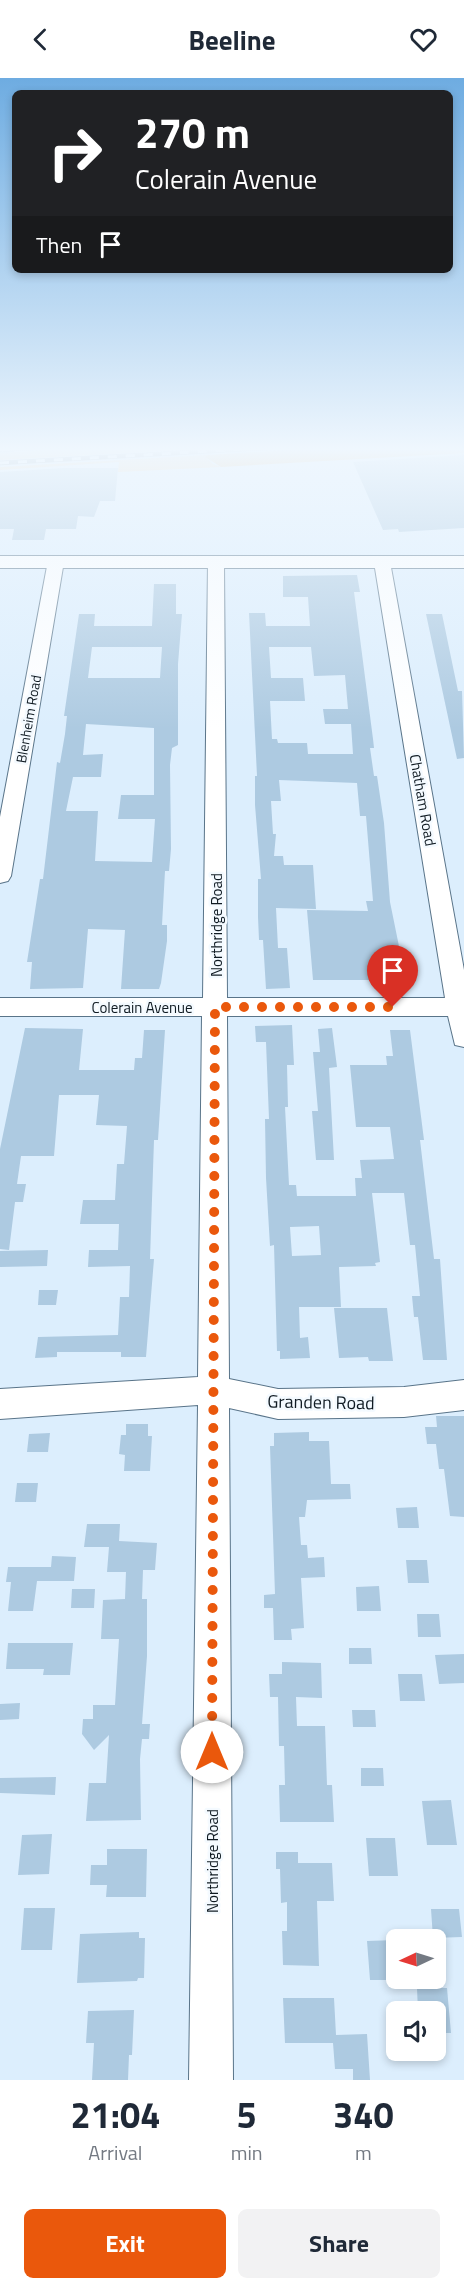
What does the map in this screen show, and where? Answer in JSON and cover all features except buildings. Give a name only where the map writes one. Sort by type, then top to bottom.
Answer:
[{"type":"main road","points":[[0,562],[464,562]]},
{"type":"street","name":"Blenheim Road","points":[[0,876],[56,561]]},
{"type":"street","name":"Northridge Road","points":[[211,2080],[216,562]]},
{"type":"street","name":"Chatham Road","points":[[382,562],[461,1006],[464,1038]]},
{"type":"street","name":"Colerain Avenue","points":[[0,1007],[461,1006]]},
{"type":"street","name":"Granden Road","points":[[0,1404],[213,1390],[278,1404],[404,1402],[464,1395]]},
{"type":"route","points":[[212,1752],[215,1007],[393,1007]]}]
